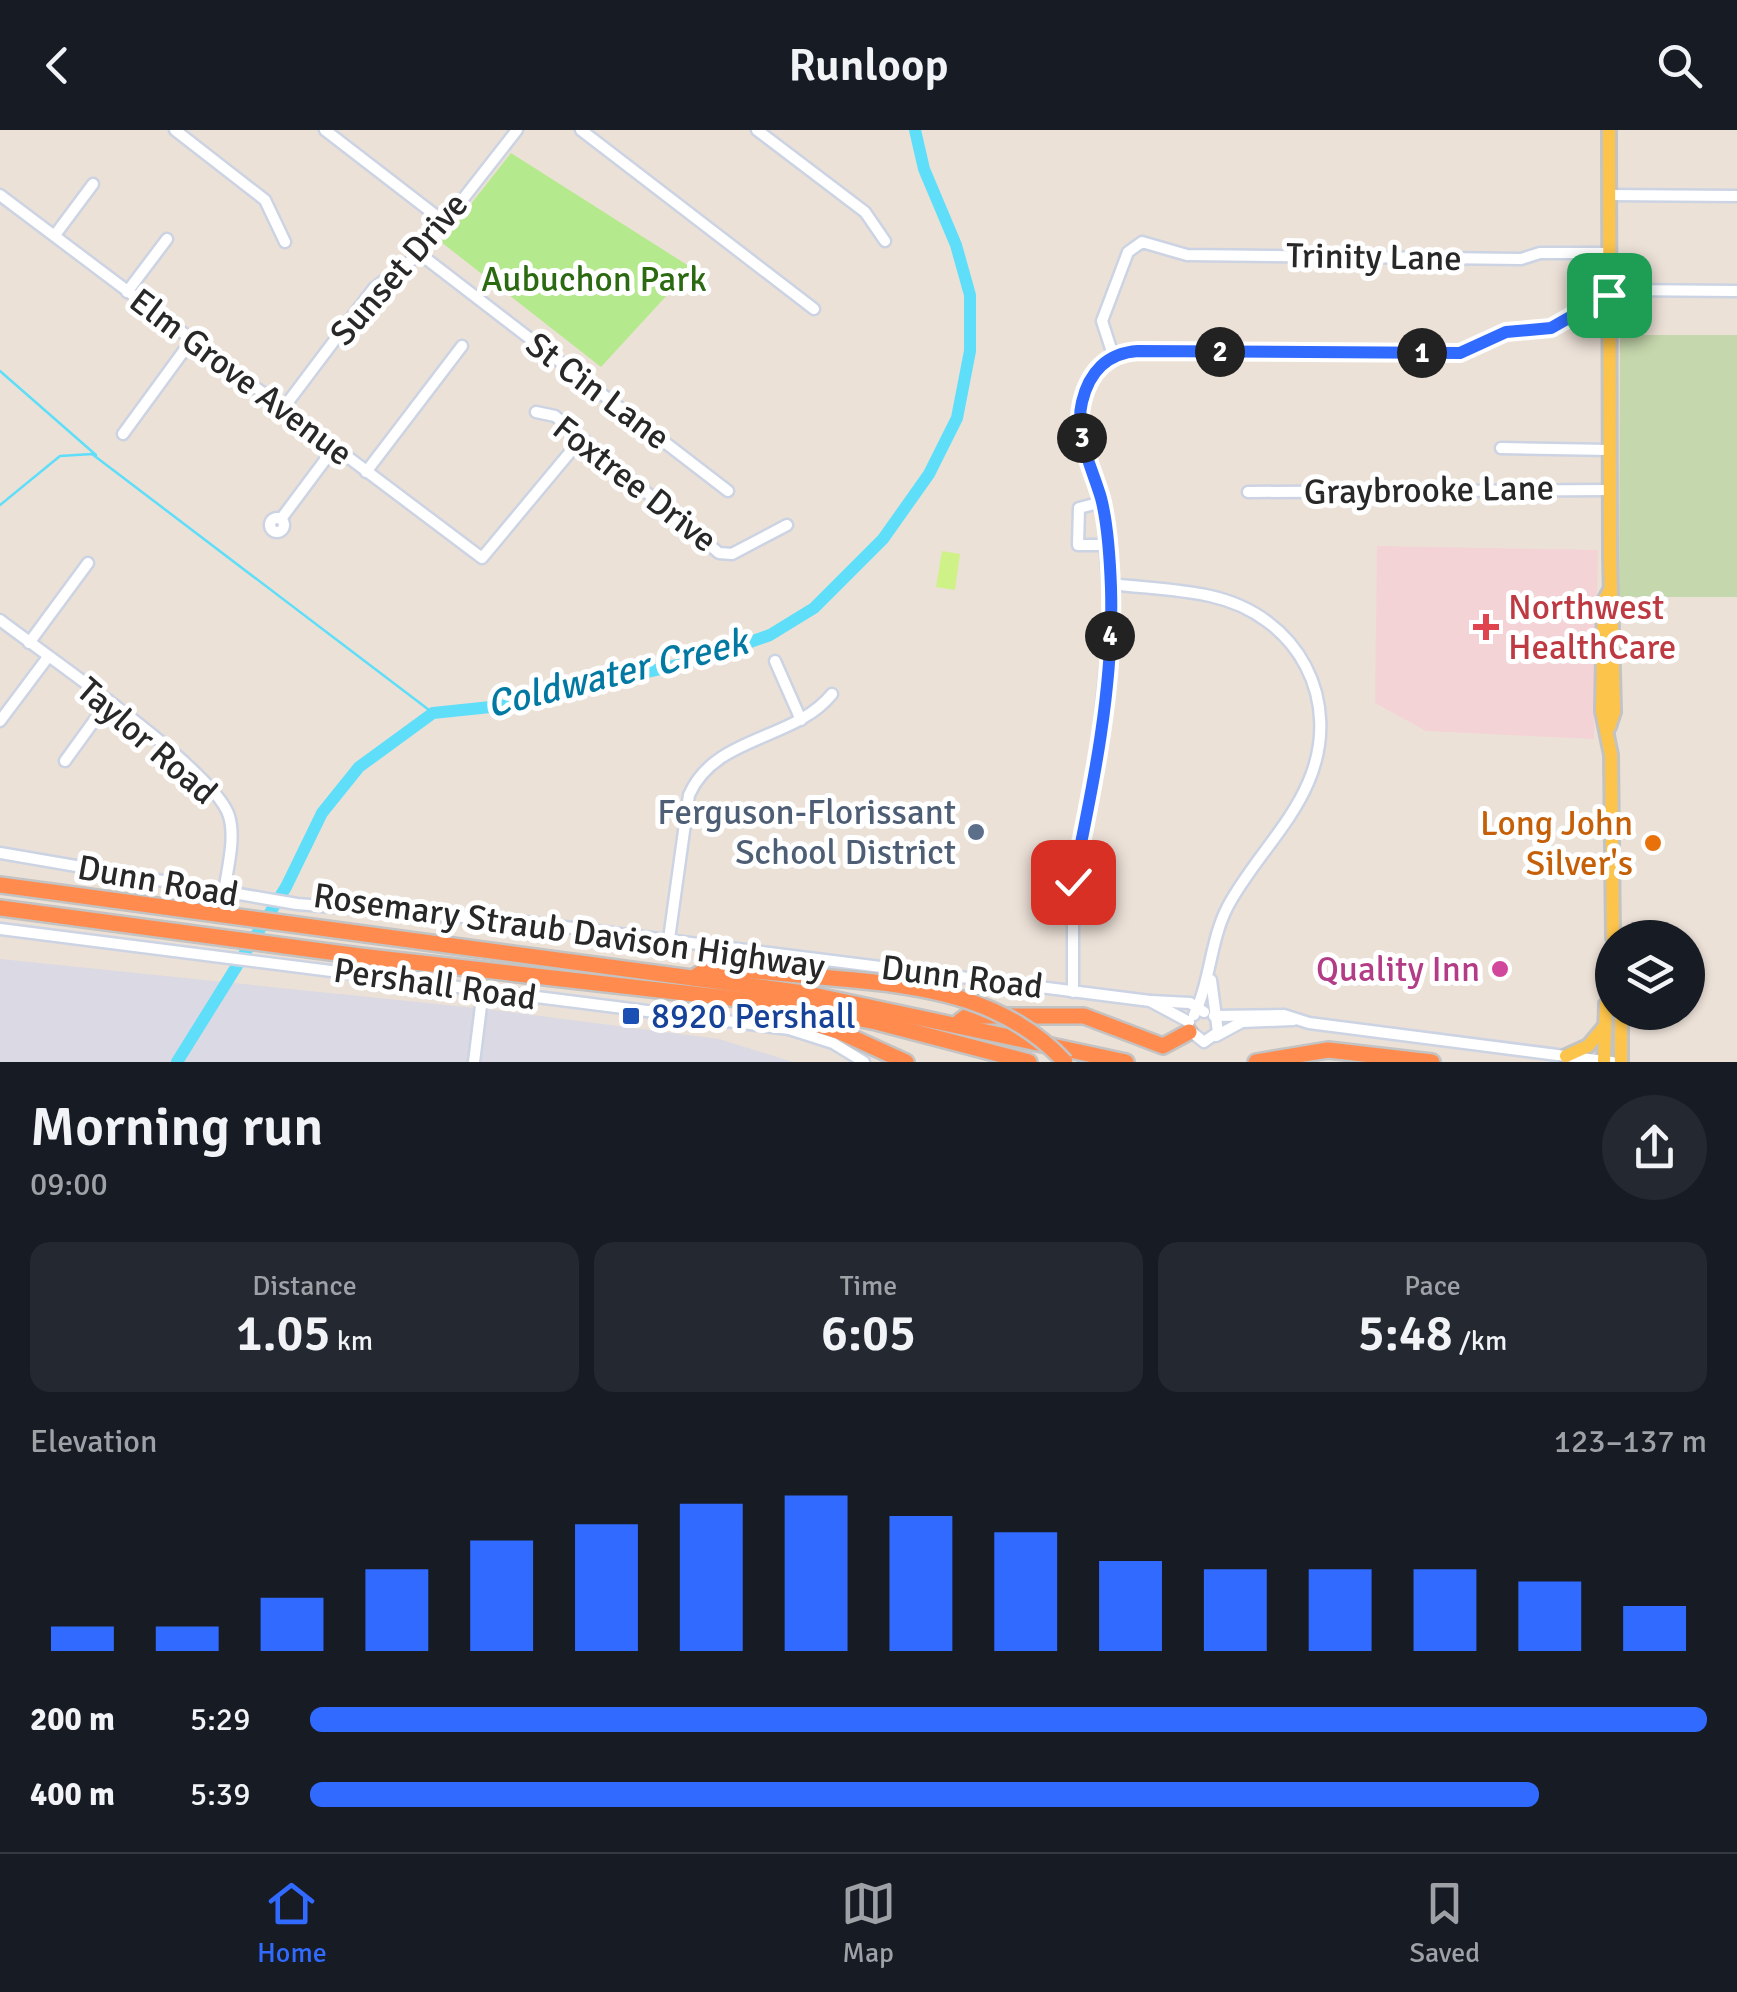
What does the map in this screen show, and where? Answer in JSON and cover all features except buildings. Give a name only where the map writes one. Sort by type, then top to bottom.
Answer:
[{"type":"highway","name":"Rosemary Straub Davison Highway","points":[[0,885],[828,996],[1126,1062]]},
{"type":"highway","name":"Rosemary Straub Davison Highway","points":[[0,908],[225,947],[269,945],[755,1001],[876,1022],[1030,1062]]},
{"type":"highway","points":[[692,978],[710,968],[929,989],[976,1002],[1028,1030],[1065,1062]]},
{"type":"highway","points":[[755,1001],[774,1013],[838,1031],[906,1062]]},
{"type":"highway","points":[[956,1023],[967,1016],[1084,1016],[1163,1046],[1200,1017]]},
{"type":"highway","points":[[1256,1062],[1279,1056],[1350,1050],[1432,1062]]},
{"type":"main road","points":[[1609,130],[1610,590],[1604,601],[1602,711],[1609,727],[1613,920]]},
{"type":"main road","points":[[1577,314],[1596,315],[1609,327]]},
{"type":"main road","points":[[1566,1056],[1588,1046],[1601,1030]]},
{"type":"main road","points":[[1605,1030],[1607,1062]]},
{"type":"main road","points":[[1621,1030],[1622,1062]]},
{"type":"street","points":[[175,130],[264,200],[285,242]]},
{"type":"street","points":[[325,130],[444,221]]},
{"type":"street","name":"Sunset Drive","points":[[282,410],[374,288],[420,254],[517,130]]},
{"type":"street","points":[[581,130],[814,309]]},
{"type":"street","points":[[757,130],[860,208],[886,240]]},
{"type":"street","points":[[55,235],[92,184]]},
{"type":"street","name":"Elm Grove Avenue","points":[[0,195],[482,558],[580,439]]},
{"type":"street","points":[[1609,195],[1737,196]]},
{"type":"street","points":[[127,292],[168,239]]},
{"type":"street","name":"Trinity Lane","points":[[1109,358],[1102,321],[1128,252],[1142,242],[1195,255],[1521,259],[1540,253],[1608,253]]},
{"type":"street","name":"St Cin Lane","points":[[420,254],[728,492]]},
{"type":"street","points":[[1073,992],[1073,882],[1097,758],[1111,584],[1102,502],[1085,452],[1080,407],[1092,375],[1109,358],[1138,351],[1460,353],[1500,334],[1551,328],[1609,295],[1632,288],[1737,291]]},
{"type":"street","points":[[123,434],[191,341]]},
{"type":"street","points":[[366,472],[462,346]]},
{"type":"street","name":"Foxtree Drive","points":[[536,412],[555,416],[720,553],[732,554],[787,525]]},
{"type":"street","points":[[281,519],[334,448]]},
{"type":"street","points":[[1501,448],[1610,450]]},
{"type":"street","name":"Graybrooke Lane","points":[[1248,492],[1610,490]]},
{"type":"street","points":[[1102,502],[1079,508],[1078,545],[1106,545]]},
{"type":"street","points":[[29,642],[88,563]]},
{"type":"street","points":[[1111,584],[1211,596],[1272,623],[1293,643],[1320,702],[1322,734],[1309,781],[1228,906],[1218,932],[1200,1017],[1204,1042],[1216,1036],[1219,1027],[1200,1017]]},
{"type":"street","name":"Taylor Road","points":[[0,620],[182,760],[228,812],[232,831],[224,893]]},
{"type":"street","points":[[0,721],[48,657]]},
{"type":"street","points":[[775,662],[801,720]]},
{"type":"street","points":[[669,939],[689,794],[698,776],[711,761],[818,712],[832,694]]},
{"type":"street","points":[[65,761],[107,703]]},
{"type":"street","name":"Dunn Road","points":[[0,854],[298,904],[515,921],[669,939],[1150,1001],[1200,1017],[1270,1014],[1607,1062]]},
{"type":"street","name":"Pershall Road","points":[[0,929],[225,947],[260,960],[789,1030],[833,1043],[864,1062]]},
{"type":"street","points":[[474,1062],[483,990]]},
{"type":"street","name":"Dunn Road","points":[[1150,1001],[1160,998],[1200,1017]]},
{"type":"street","name":"Dunn Road","points":[[1216,1036],[1242,1022],[1294,1020]]},
{"type":"shaded area","name":"Northwest HealthCare","points":[[1377,546],[1598,550],[1594,739],[1426,731],[1375,703]]},
{"type":"shaded area","points":[[0,959],[486,1009],[719,1039],[793,1062],[0,1062]]},
{"type":"green space","name":"Aubuchon Park","points":[[511,153],[692,268],[601,367],[441,242]]},
{"type":"green space","points":[[1620,335],[1737,335],[1737,597],[1619,597]]},
{"type":"green space","points":[[942,551],[960,554],[955,590],[936,587]]},
{"type":"waterway","name":"Coldwater Creek","points":[[177,1062],[286,887],[322,813],[359,767],[433,713],[510,705],[702,659],[770,635],[814,608],[883,539],[929,474],[957,418],[970,351],[970,295],[956,245],[924,169],[915,130]]},
{"type":"waterway","points":[[0,371],[96,455]]},
{"type":"waterway","points":[[0,505],[60,456],[92,454],[433,713]]},
{"type":"place","name":"Northwest HealthCare","points":[[1486,627]]},
{"type":"place","name":"Ferguson-Florissant School District","points":[[976,832]]},
{"type":"place","name":"Long John Silver's","points":[[1653,843]]},
{"type":"place","name":"Quality Inn","points":[[1500,969]]},
{"type":"place","name":"8920 Pershall","points":[[631,1016]]},
{"type":"route","points":[[1073,882],[1097,758],[1111,619],[1102,502],[1082,433],[1080,407],[1092,375],[1113,356],[1138,351],[1460,353],[1506,332],[1551,328],[1609,295]]}]
